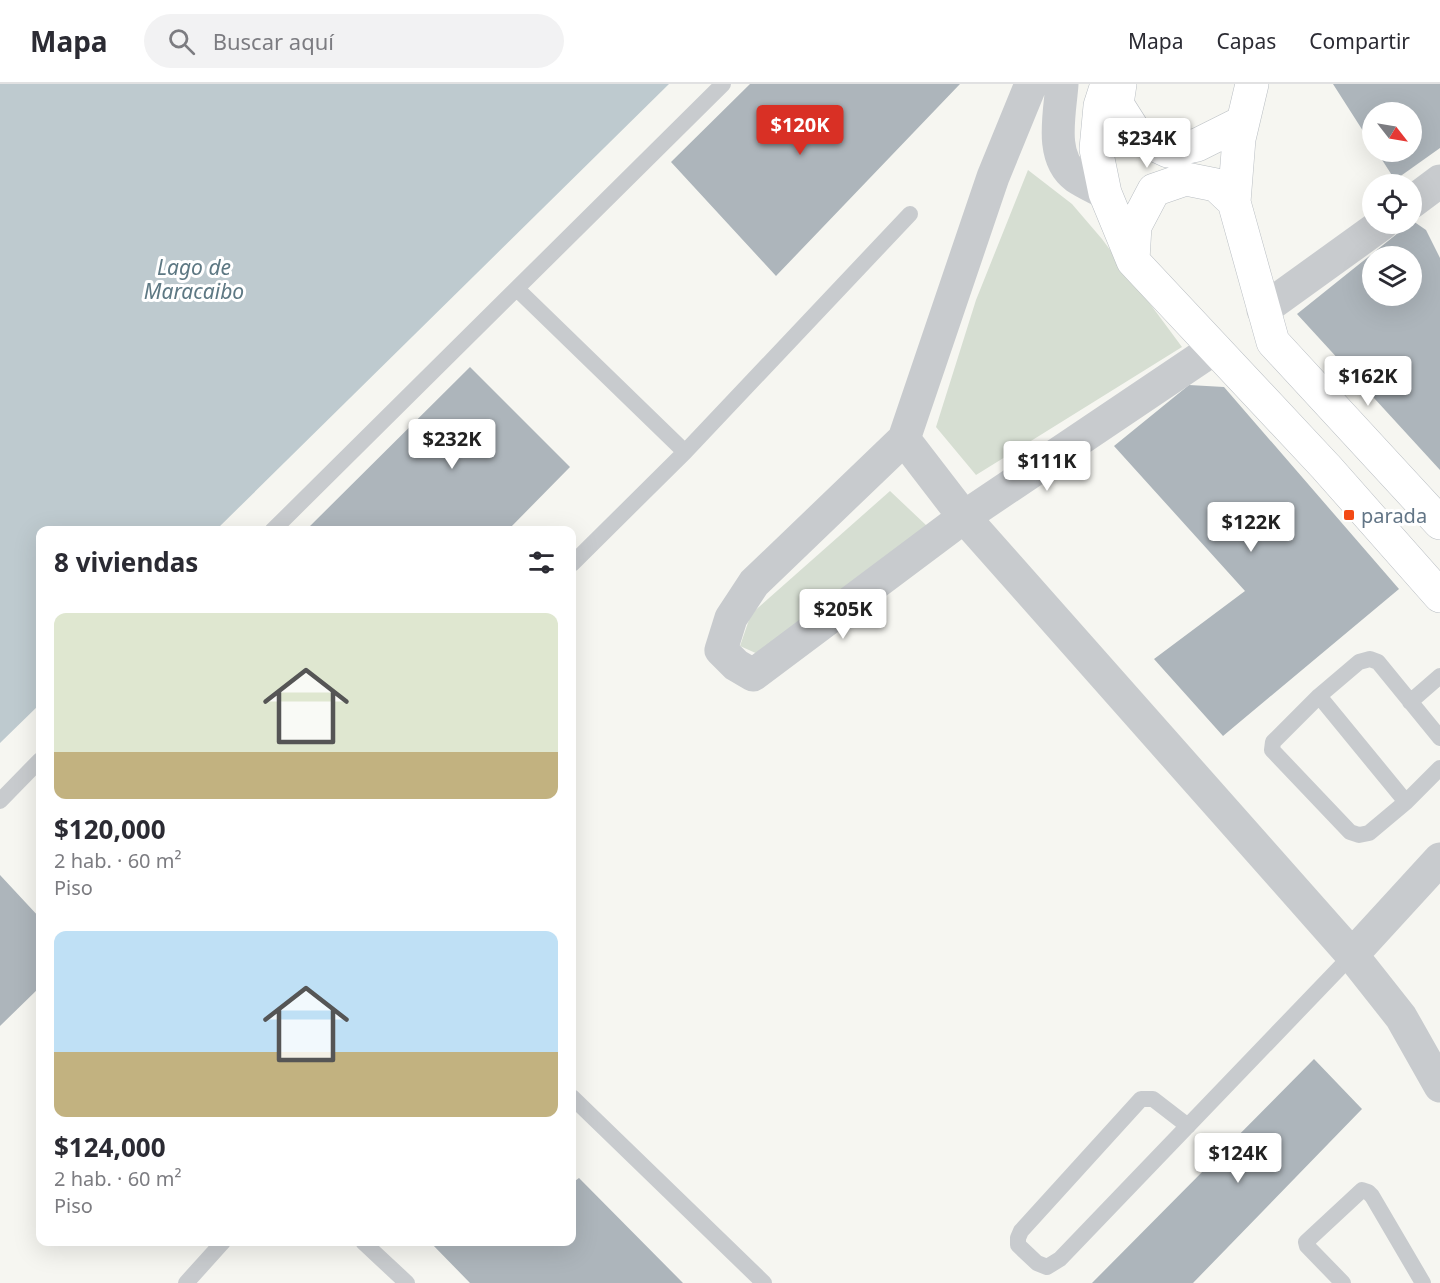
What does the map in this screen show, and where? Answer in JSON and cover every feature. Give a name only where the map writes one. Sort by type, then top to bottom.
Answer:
[{"type":"main road","points":[[1107,84],[1100,106],[1096,149],[1105,193],[1133,261],[1326,467],[1440,596]]},
{"type":"main road","points":[[1120,84],[1117,104],[1138,137],[1168,151],[1197,145],[1243,122]]},
{"type":"main road","points":[[1252,84],[1239,139],[1234,202],[1273,342],[1440,523]]},
{"type":"main road","points":[[1133,261],[1135,226],[1154,190],[1186,179],[1216,185],[1234,202]]},
{"type":"street","points":[[1031,84],[993,177],[904,439],[754,583],[731,618],[721,650],[736,665],[753,675],[964,517],[1215,348]]},
{"type":"street","points":[[1062,84],[1058,146],[1074,176],[1105,193]]},
{"type":"street","points":[[1422,195],[1440,182]]},
{"type":"street","points":[[1263,310],[1368,234]]},
{"type":"street","points":[[904,439],[964,517],[1352,955],[1401,1017],[1440,1086]]},
{"type":"street","points":[[1352,955],[1440,860]]},
{"type":"lane","points":[[277,526],[723,84]]},
{"type":"lane","points":[[576,560],[685,452],[910,214]]},
{"type":"lane","points":[[517,289],[685,452]]},
{"type":"lane","points":[[1440,738],[1378,662],[1370,659],[1359,662],[1319,696],[1273,742],[1272,750],[1350,832],[1359,835],[1369,833],[1406,802],[1440,768]]},
{"type":"lane","points":[[1410,702],[1440,676]]},
{"type":"lane","points":[[1319,696],[1406,802]]},
{"type":"lane","points":[[0,801],[36,764]]},
{"type":"lane","points":[[1188,1126],[1153,1099],[1141,1099],[1021,1231],[1018,1245],[1037,1263],[1047,1267],[1060,1259],[1188,1126],[1352,955]]},
{"type":"lane","points":[[576,1101],[764,1283]]},
{"type":"lane","points":[[1343,1283],[1307,1246],[1306,1242],[1362,1190],[1372,1196],[1423,1283]]},
{"type":"lane","points":[[186,1283],[219,1246]]},
{"type":"lane","points":[[367,1246],[408,1283]]},
{"type":"shaded area","points":[[1028,170],[1072,204],[1102,239],[1182,347],[976,475],[936,427],[976,300]]},
{"type":"shaded area","points":[[890,491],[927,526],[760,655],[740,646],[751,614]]},
{"type":"water","name":"Lago de Maracaibo","points":[[0,84],[669,84],[220,526],[36,526],[36,708],[0,743]]},
{"type":"building","points":[[750,84],[960,84],[776,276],[671,162]]},
{"type":"building","points":[[1333,84],[1440,84],[1440,148],[1422,161],[1422,102],[1362,102],[1362,129]]},
{"type":"building","points":[[1383,162],[1420,162],[1403,174],[1391,174]]},
{"type":"building","points":[[1422,227],[1426,230],[1440,258],[1440,470],[1297,314],[1362,262],[1362,306],[1422,306],[1422,246],[1382,246],[1397,234],[1422,234]]},
{"type":"building","points":[[470,367],[570,467],[512,526],[310,526]]},
{"type":"building","points":[[1189,385],[1224,387],[1399,589],[1223,736],[1154,659],[1245,591],[1114,446]]},
{"type":"building","points":[[0,875],[36,914],[36,991],[0,1026]]},
{"type":"building","points":[[1314,1059],[1362,1109],[1193,1283],[1092,1283]]},
{"type":"building","points":[[579,1178],[683,1283],[470,1283],[434,1246],[576,1246],[576,1180]]},
{"type":"place","name":"parada","points":[[1349,515]]}]
